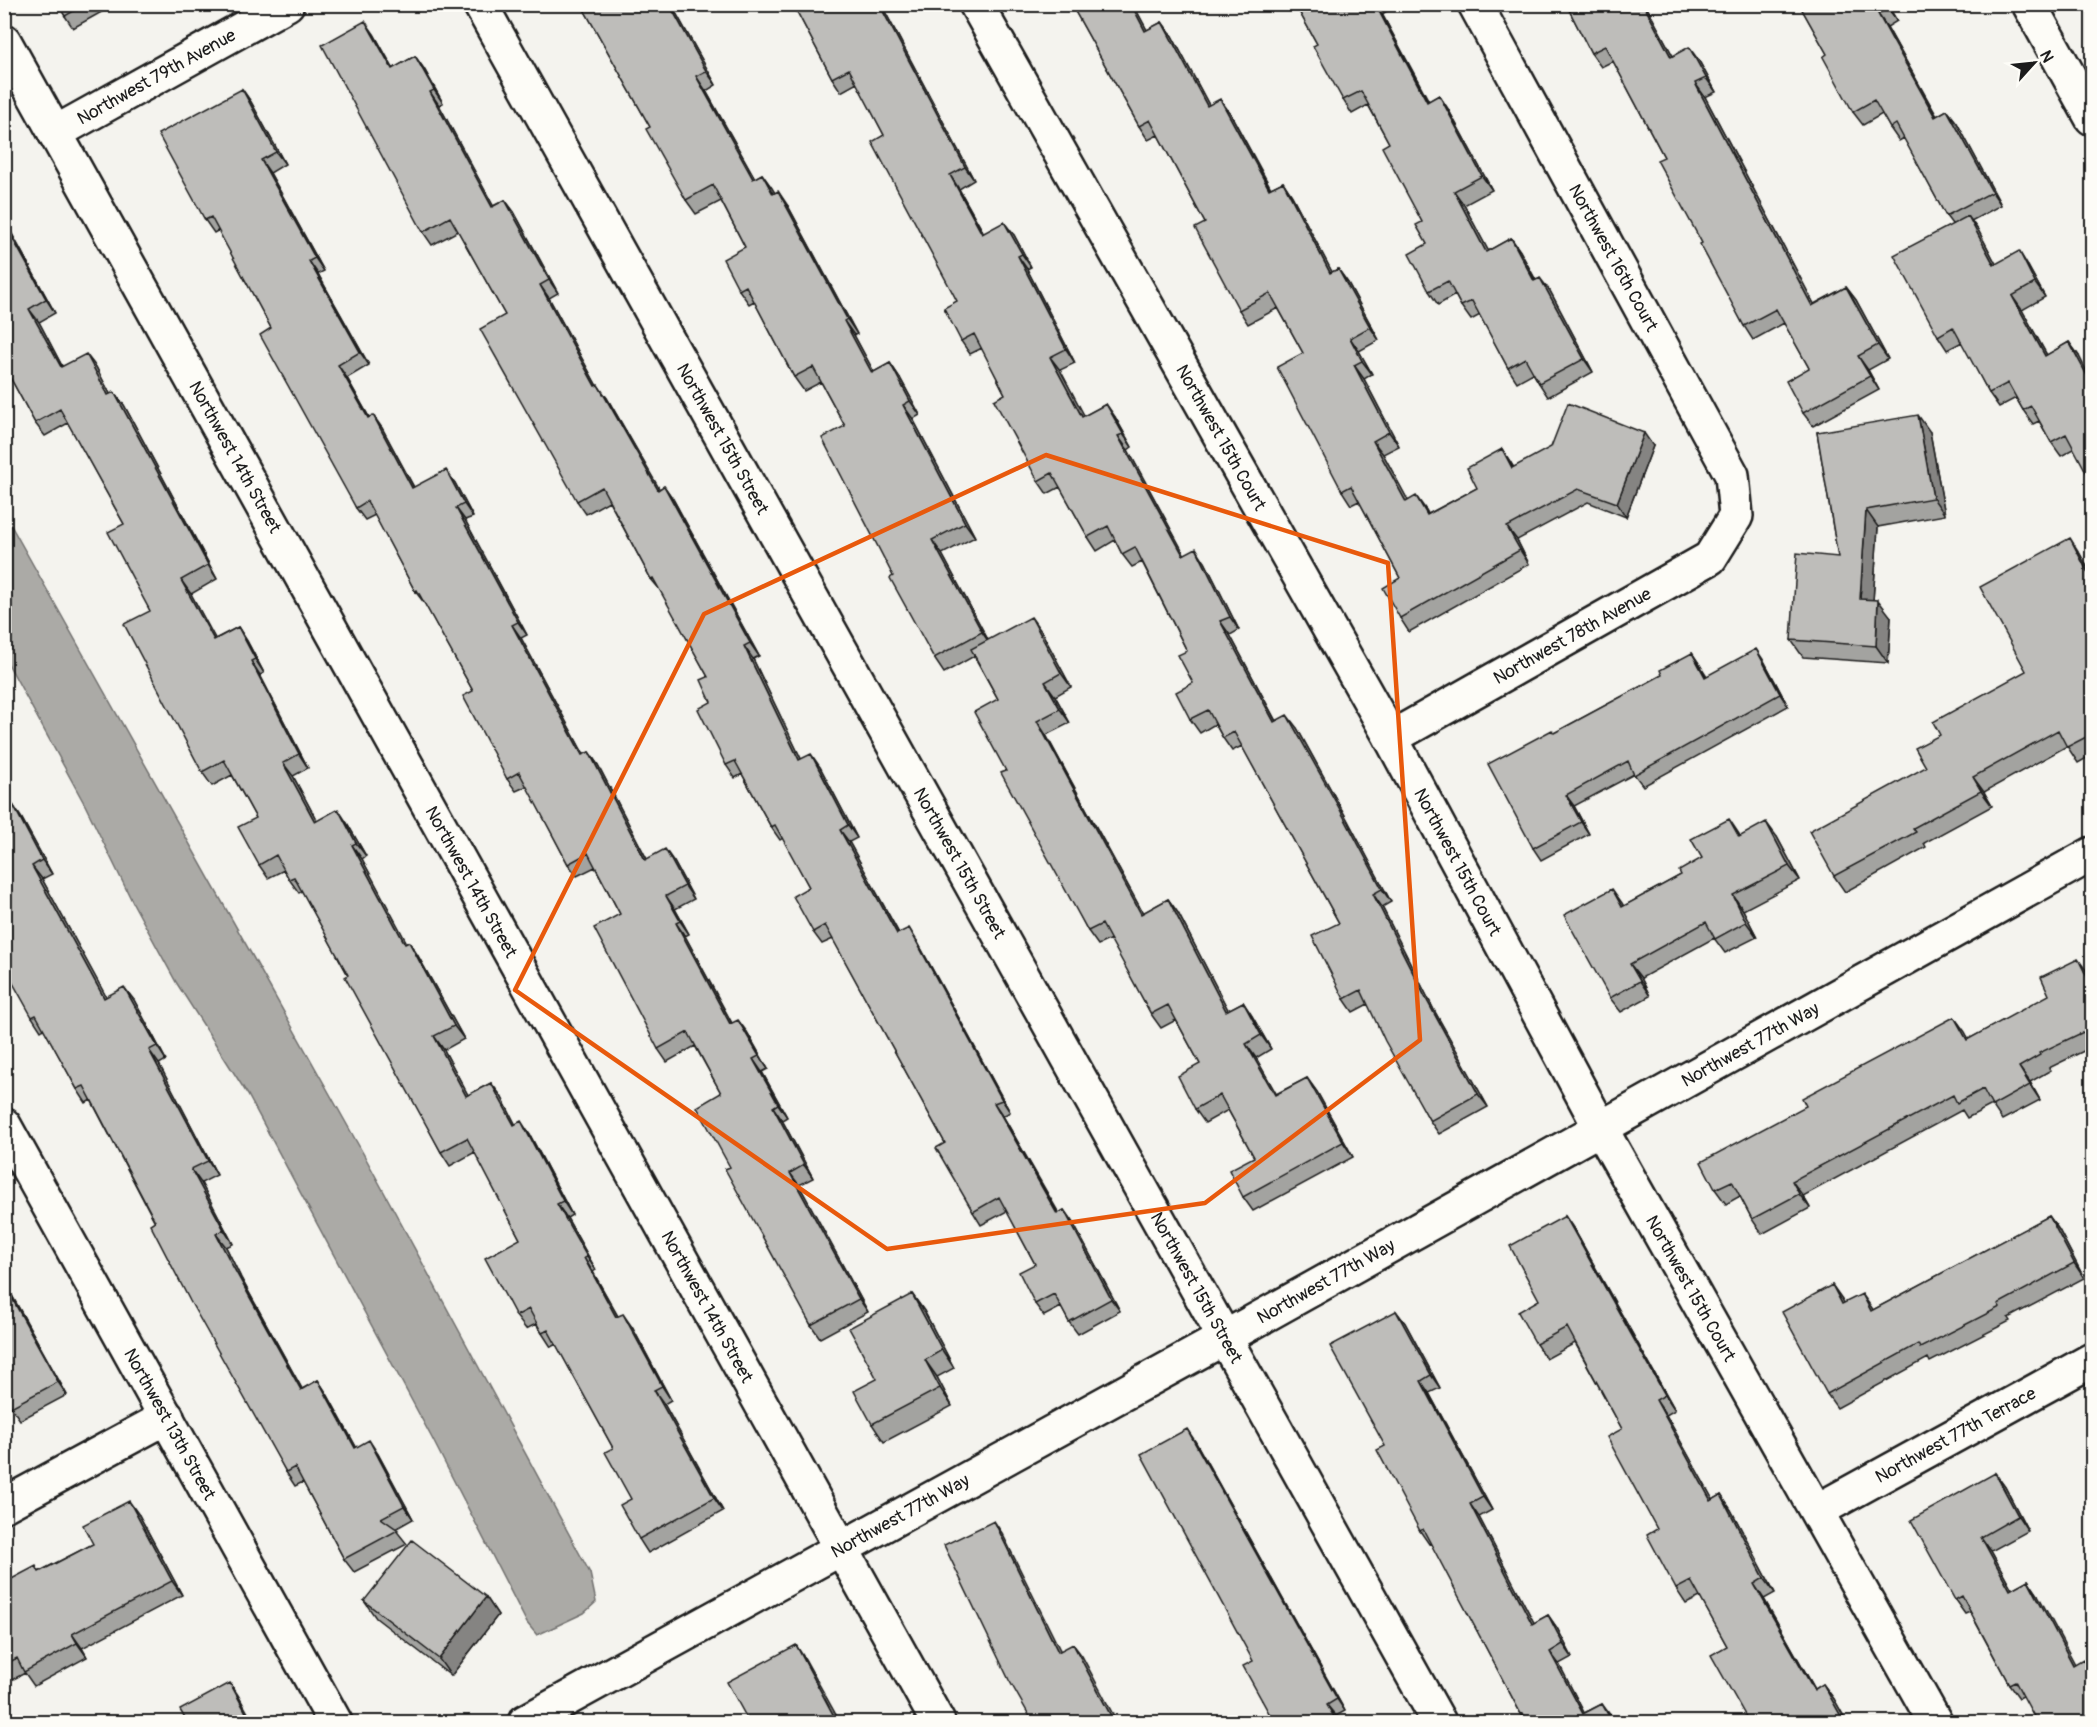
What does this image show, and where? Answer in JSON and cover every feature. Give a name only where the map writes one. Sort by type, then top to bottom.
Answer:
[{"type":"street","name":"Northwest 79th Avenue","points":[[55,133],[288,4]]},
{"type":"street","name":"Northwest 15th Street","points":[[480,4],[1439,1722]]},
{"type":"street","name":"Northwest 15th Court","points":[[976,4],[1391,738],[1601,1129],[1935,1722]]},
{"type":"street","name":"Northwest 16th Court","points":[[1475,4],[1732,475],[1736,516]]},
{"type":"street","points":[[2028,4],[2092,118]]},
{"type":"street","name":"Northwest 14th Street","points":[[4,41],[938,1722]]},
{"type":"street","name":"Northwest 78th Avenue","points":[[1391,738],[1710,558],[1736,516]]},
{"type":"street","name":"Northwest 77th Way","points":[[525,1722],[1226,1337],[2092,854]]},
{"type":"street","name":"Northwest 13th Street","points":[[4,1125],[335,1722]]},
{"type":"street","name":"Northwest 77th Terrace","points":[[1817,1511],[2092,1360]]},
{"type":"street","points":[[4,1505],[167,1417]]},
{"type":"highlighted area","points":[[1046,455],[1388,563],[1420,1040],[1205,1203],[887,1249],[515,990],[704,614]]},
{"type":"shaded area","points":[[4,513],[364,1155],[590,1573],[596,1602],[584,1613],[537,1635],[527,1623],[433,1440],[248,1095],[176,982],[133,903],[85,805],[5,658]]},
{"type":"building","points":[[58,4],[86,4],[65,16]]},
{"type":"building","points":[[581,4],[669,4],[706,71],[696,76],[753,179],[762,174],[773,194],[778,191],[847,319],[844,321],[872,373],[890,363],[910,401],[903,405],[965,523],[932,540],[982,632],[934,658],[890,578],[893,576],[822,438],[845,426],[813,367],[794,377],[746,286],[739,290],[723,259],[745,247],[713,185],[686,200],[646,129],[650,127]]},
{"type":"building","points":[[793,4],[879,4],[965,167],[950,175],[982,234],[1004,222],[1022,254],[1018,256],[1066,349],[1050,357],[1082,417],[1106,404],[1123,434],[1118,436],[1183,555],[1196,548],[1230,617],[1220,621],[1274,722],[1287,715],[1338,806],[1382,889],[1373,894],[1425,997],[1478,1094],[1430,1121],[1385,1041],[1361,990],[1344,999],[1312,936],[1339,923],[1234,732],[1223,738],[1208,710],[1190,719],[1176,692],[1193,683],[1178,655],[1187,651],[1135,547],[1122,554],[1108,526],[1088,537],[1052,473],[1038,481],[994,400],[1005,394],[974,334],[961,341],[944,308],[957,301],[872,142],[884,135],[849,69],[832,78]]},
{"type":"building","points":[[1071,4],[1131,4],[1145,31],[1162,22],[1207,106],[1220,99],[1269,189],[1283,182],[1330,273],[1338,269],[1370,327],[1350,338],[1362,361],[1354,365],[1389,432],[1373,441],[1406,502],[1416,496],[1427,515],[1477,488],[1467,468],[1502,449],[1512,468],[1551,447],[1568,403],[1644,433],[1617,503],[1578,489],[1507,527],[1520,550],[1400,618],[1383,588],[1400,578],[1351,486],[1342,491],[1277,367],[1303,353],[1270,293],[1239,310],[1195,228],[1205,223],[1150,120],[1139,126]]},
{"type":"building","points":[[1295,4],[1375,4],[1427,102],[1439,95],[1482,176],[1454,191],[1486,252],[1511,238],[1534,281],[1540,278],[1584,359],[1539,383],[1525,358],[1508,368],[1472,301],[1461,306],[1448,281],[1429,291],[1409,254],[1427,244],[1416,225],[1422,222],[1382,147],[1389,143],[1361,91],[1343,100],[1313,46],[1317,44]]},
{"type":"building","points":[[1566,4],[1643,4],[1671,57],[1689,47],[1706,78],[1695,83],[1812,306],[1846,287],[1878,345],[1858,356],[1870,376],[1803,413],[1786,381],[1809,368],[1776,309],[1744,326],[1657,160],[1664,157],[1605,46],[1591,53]]},
{"type":"building","points":[[1799,4],[1886,4],[1888,8],[1878,14],[1935,117],[1947,110],[1992,192],[1946,216],[1896,124],[1890,128],[1874,100],[1853,112],[1823,57],[1827,54]]},
{"type":"building","points":[[365,21],[392,69],[415,56],[434,90],[430,92],[492,207],[505,200],[549,280],[540,285],[595,386],[598,385],[658,490],[664,486],[750,643],[744,646],[799,760],[811,754],[848,825],[840,830],[897,934],[909,928],[1002,1100],[994,1103],[1057,1214],[1064,1210],[1111,1299],[1069,1322],[1054,1294],[1035,1304],[1019,1272],[1035,1264],[999,1197],[973,1212],[936,1148],[945,1143],[825,925],[813,932],[793,896],[809,887],[775,825],[771,827],[735,761],[726,765],[698,709],[711,702],[701,680],[708,677],[653,578],[651,579],[602,487],[577,501],[480,329],[505,315],[450,217],[423,232],[322,45]]},
{"type":"building","points":[[242,89],[276,152],[261,160],[315,258],[309,261],[360,352],[338,365],[368,418],[373,415],[412,488],[446,470],[464,504],[456,508],[518,622],[512,625],[582,755],[589,752],[645,860],[665,849],[685,886],[666,896],[680,921],[676,923],[730,1024],[738,1020],[759,1056],[753,1059],[778,1104],[773,1107],[804,1165],[790,1173],[859,1299],[811,1325],[725,1169],[730,1167],[697,1107],[721,1093],[688,1032],[658,1049],[594,928],[620,914],[588,853],[568,864],[519,772],[507,779],[463,696],[473,691],[417,590],[415,591],[367,501],[356,508],[260,335],[271,328],[211,217],[205,220],[158,134]]},
{"type":"building","points":[[1968,216],[1994,265],[2019,251],[2035,283],[2012,296],[2045,356],[2069,342],[2092,385],[2092,483],[2066,434],[2051,442],[2031,406],[2023,410],[2008,383],[1989,393],[1953,327],[1938,336],[1894,255]]},
{"type":"building","points":[[4,223],[46,299],[29,309],[61,367],[86,354],[108,395],[114,392],[208,565],[181,580],[214,640],[238,627],[255,659],[251,661],[299,754],[283,763],[315,822],[338,809],[356,843],[352,845],[405,944],[409,942],[454,1026],[434,1036],[466,1096],[491,1083],[514,1125],[521,1121],[563,1201],[557,1204],[587,1257],[584,1258],[616,1317],[623,1314],[662,1386],[654,1390],[714,1498],[639,1539],[620,1505],[631,1499],[605,1452],[613,1448],[548,1330],[542,1333],[529,1309],[516,1316],[485,1258],[520,1239],[467,1138],[441,1152],[345,977],[348,975],[294,877],[289,879],[276,855],[259,865],[238,827],[256,818],[224,760],[202,772],[124,624],[150,611],[108,532],[124,524],[60,409],[35,423],[4,366]]},
{"type":"building","points":[[1918,415],[1933,498],[1866,510],[1860,599],[1878,600],[1876,646],[1791,640],[1797,553],[1838,557],[1817,432]]},
{"type":"building","points":[[2070,538],[2092,581],[2092,734],[2067,747],[2058,730],[1973,777],[1981,791],[1913,828],[1916,832],[1834,876],[1809,831],[1926,767],[1915,748],[1940,735],[1933,722],[2026,671],[1980,587]]},
{"type":"building","points":[[1031,617],[1061,673],[1045,682],[1060,709],[1037,721],[1141,914],[1168,899],[1226,1011],[1243,1002],[1261,1035],[1246,1044],[1275,1095],[1307,1078],[1343,1142],[1243,1197],[1229,1170],[1254,1157],[1220,1095],[1195,1109],[1178,1076],[1200,1064],[1168,1005],[1151,1014],[1102,924],[1088,931],[1001,773],[1006,771],[974,712],[998,699],[971,649]]},
{"type":"building","points":[[1756,649],[1780,694],[1634,775],[1628,761],[1566,795],[1581,822],[1533,848],[1488,764],[1552,730],[1554,733],[1662,675],[1660,670],[1692,653],[1705,677]]},
{"type":"building","points":[[4,799],[9,807],[13,805],[42,860],[32,866],[104,998],[124,987],[157,1046],[149,1050],[208,1161],[191,1169],[224,1230],[216,1234],[301,1390],[318,1380],[355,1448],[369,1440],[404,1506],[381,1518],[398,1530],[344,1559],[295,1467],[286,1472],[190,1301],[150,1224],[155,1221],[84,1086],[77,1089],[36,1015],[32,1017],[4,967]]},
{"type":"building","points":[[1729,819],[1739,837],[1766,822],[1789,866],[1733,895],[1746,922],[1715,939],[1706,922],[1630,964],[1640,981],[1610,998],[1564,915],[1612,889],[1622,907],[1681,875],[1679,871],[1702,858],[1691,839]]},
{"type":"building","points":[[2078,959],[2087,977],[2092,974],[2092,1028],[2039,1053],[2040,1055],[2019,1067],[2030,1085],[1992,1106],[1983,1089],[1957,1103],[1953,1095],[1792,1181],[1799,1194],[1752,1219],[1732,1181],[1715,1189],[1701,1162],[1806,1106],[1802,1098],[1954,1017],[1967,1040],[2049,995],[2041,977]]},
{"type":"building","points":[[1565,1216],[1665,1395],[1656,1400],[1711,1501],[1721,1495],[1764,1578],[1754,1584],[1814,1690],[1823,1684],[1844,1722],[1749,1722],[1711,1655],[1727,1646],[1691,1581],[1676,1589],[1647,1535],[1657,1529],[1607,1437],[1622,1429],[1567,1327],[1536,1344],[1518,1312],[1539,1300],[1510,1246]]},
{"type":"building","points":[[2049,1216],[2074,1263],[1998,1304],[2000,1307],[1920,1348],[1918,1344],[1827,1394],[1782,1312],[1832,1285],[1842,1304],[1862,1294],[1871,1311]]},
{"type":"building","points":[[4,1284],[58,1382],[11,1407],[4,1395]]},
{"type":"building","points":[[912,1294],[942,1350],[925,1360],[940,1388],[872,1424],[854,1391],[877,1379],[849,1328]]},
{"type":"building","points":[[1396,1311],[1431,1375],[1421,1381],[1483,1497],[1470,1504],[1532,1624],[1548,1615],[1563,1644],[1550,1652],[1583,1714],[1602,1704],[1612,1722],[1528,1722],[1523,1713],[1521,1714],[1423,1529],[1420,1531],[1377,1450],[1385,1446],[1330,1346]]},
{"type":"building","points":[[1187,1429],[1337,1699],[1327,1705],[1337,1722],[1274,1722],[1243,1666],[1253,1661],[1141,1454]]},
{"type":"building","points":[[1995,1473],[2018,1516],[1981,1537],[2010,1590],[2028,1580],[2073,1665],[2083,1659],[2092,1676],[2092,1722],[2037,1722],[2015,1681],[2009,1684],[1962,1596],[1955,1600],[1911,1520]]},
{"type":"building","points":[[129,1501],[172,1581],[72,1634],[77,1643],[24,1672],[17,1658],[4,1665],[4,1583],[36,1566],[39,1572],[93,1544],[83,1525]]},
{"type":"building","points":[[994,1521],[1058,1652],[1073,1644],[1114,1722],[1033,1722],[1009,1680],[944,1545]]},
{"type":"building","points":[[412,1540],[486,1597],[439,1659],[364,1601]]},
{"type":"building","points":[[796,1645],[837,1722],[749,1722],[727,1682]]},
{"type":"building","points":[[230,1683],[251,1722],[187,1722],[180,1710]]}]
